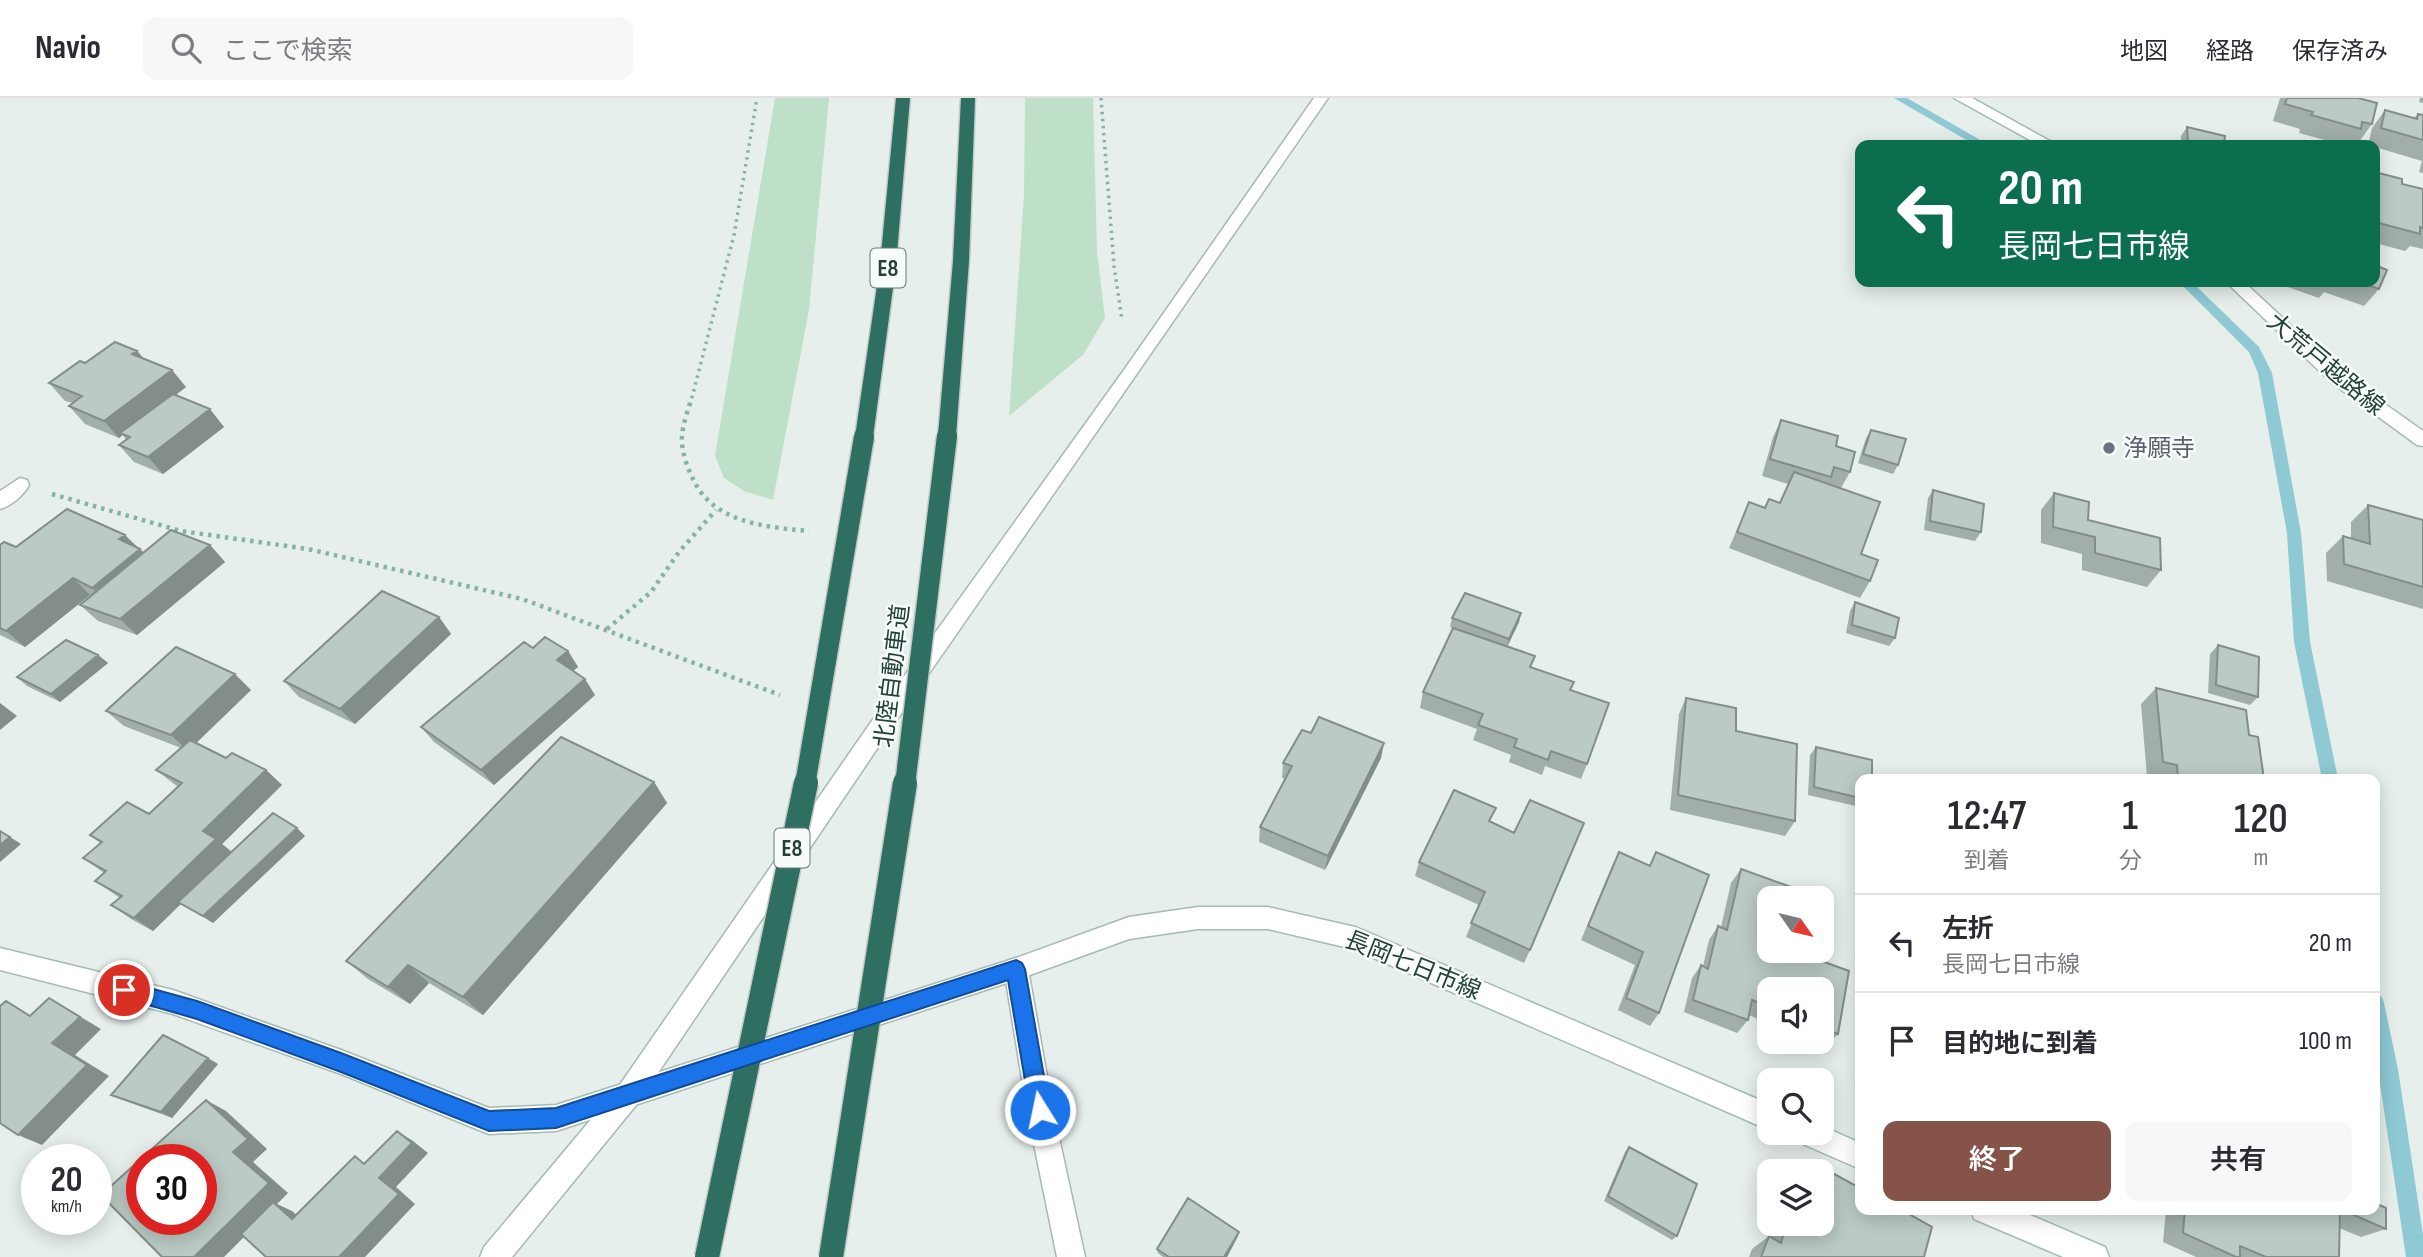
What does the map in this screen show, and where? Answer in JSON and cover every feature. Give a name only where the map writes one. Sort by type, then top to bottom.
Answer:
[{"type":"highway","name":"E8","points":[[707,1257],[813,749],[864,437],[888,265],[902,98]]},
{"type":"highway","name":"北陸自動車道","points":[[831,1257],[905,785],[947,436],[961,261],[968,98]]},
{"type":"main road","points":[[494,1257],[628,1095],[877,731],[1130,374],[1321,98]]},
{"type":"main road","points":[[1961,98],[2041,140]]},
{"type":"main road","name":"大荒戸越路線","points":[[2239,287],[2338,379],[2423,440]]},
{"type":"main road","points":[[0,502],[20,485]]},
{"type":"main road","name":"長岡七日市線","points":[[0,959],[173,1002],[341,1062],[489,1121],[556,1118],[1016,969],[1129,928],[1198,918],[1268,918],[1355,938],[1757,1112]]},
{"type":"main road","points":[[1016,969],[1040,1110],[1071,1257]]},
{"type":"main road","points":[[1834,1145],[1855,1154]]},
{"type":"main road","points":[[1998,1215],[2095,1257]]},
{"type":"path","points":[[757,98],[734,235],[682,434],[687,468],[702,495],[716,510],[757,527],[811,531]]},
{"type":"path","points":[[1101,98],[1114,265],[1130,374]]},
{"type":"path","points":[[20,485],[181,531],[308,550],[522,599],[787,697]]},
{"type":"path","points":[[607,629],[651,592],[679,552],[716,510]]},
{"type":"green space","points":[[775,98],[829,98],[809,310],[773,500],[744,491],[724,478],[715,456]]},
{"type":"green space","points":[[1025,98],[1093,98],[1097,252],[1105,318],[1083,355],[1009,416],[1024,194]]},
{"type":"building","points":[[2287,98],[2358,98],[2377,103],[2372,124],[2362,122],[2361,129],[2311,115],[2313,112],[2285,104]]},
{"type":"building","points":[[2385,110],[2417,119],[2418,114],[2423,115],[2423,140],[2381,128]]},
{"type":"building","points":[[2187,127],[2225,136],[2225,140],[2188,140]]},
{"type":"building","points":[[2380,173],[2402,179],[2402,184],[2423,189],[2423,228],[2420,227],[2420,234],[2380,223]]},
{"type":"building","points":[[2380,267],[2387,270],[2380,287]]},
{"type":"building","points":[[115,342],[137,351],[132,354],[172,370],[104,421],[69,406],[82,396],[49,383],[80,361],[85,363]]},
{"type":"building","points":[[173,394],[210,409],[148,457],[119,445],[130,437],[120,433]]},
{"type":"building","points":[[1781,420],[1838,436],[1836,446],[1855,452],[1850,472],[1834,467],[1831,477],[1770,459]]},
{"type":"building","points":[[1871,430],[1906,439],[1898,465],[1863,454]]},
{"type":"building","points":[[1794,472],[1880,502],[1861,554],[1878,560],[1870,581],[1737,532],[1749,502],[1765,508],[1769,499],[1780,503]]},
{"type":"building","points":[[1933,490],[1984,504],[1981,532],[1930,521]]},
{"type":"building","points":[[2054,493],[2089,502],[2088,520],[2160,538],[2161,570],[2095,553],[2095,537],[2053,527]]},
{"type":"building","points":[[2368,505],[2423,520],[2423,587],[2344,564],[2343,536],[2370,544]]},
{"type":"building","points":[[67,509],[125,535],[119,539],[140,549],[92,588],[73,578],[6,631],[0,628],[0,545],[4,542],[16,547]]},
{"type":"building","points":[[171,530],[210,545],[120,619],[80,605]]},
{"type":"building","points":[[382,591],[439,617],[340,709],[284,681]]},
{"type":"building","points":[[1465,593],[1521,613],[1509,639],[1452,618]]},
{"type":"building","points":[[1855,602],[1899,618],[1895,638],[1852,625]]},
{"type":"building","points":[[1453,628],[1535,656],[1530,667],[1574,682],[1570,690],[1609,703],[1587,764],[1551,751],[1548,760],[1514,747],[1517,739],[1478,725],[1483,714],[1423,692]]},
{"type":"building","points":[[545,637],[568,651],[557,660],[585,679],[481,770],[421,727],[524,642],[533,648]]},
{"type":"building","points":[[66,640],[98,655],[51,694],[17,677]]},
{"type":"building","points":[[2218,645],[2259,657],[2258,697],[2216,685]]},
{"type":"building","points":[[176,647],[235,674],[171,735],[106,711]]},
{"type":"building","points":[[2156,688],[2246,710],[2249,735],[2258,737],[2263,774],[2178,774],[2177,765],[2163,762]]},
{"type":"building","points":[[1686,698],[1736,708],[1736,731],[1797,744],[1795,821],[1678,795]]},
{"type":"building","points":[[1319,717],[1384,743],[1328,856],[1260,827],[1292,766],[1283,763],[1302,730],[1311,733]]},
{"type":"building","points":[[561,737],[654,782],[463,997],[408,965],[388,987],[346,961]]},
{"type":"building","points":[[190,740],[226,758],[232,753],[266,770],[203,831],[216,839],[134,918],[111,905],[122,896],[95,881],[106,871],[83,858],[102,842],[90,835],[127,802],[149,814],[182,783],[156,770]]},
{"type":"building","points":[[1816,747],[1872,760],[1872,774],[1855,774],[1855,797],[1814,787]]},
{"type":"building","points":[[1454,790],[1496,808],[1489,821],[1514,833],[1530,800],[1584,823],[1530,950],[1471,923],[1485,892],[1419,862]]},
{"type":"building","points":[[273,813],[297,828],[203,916],[178,902]]},
{"type":"building","points":[[0,831],[10,837],[0,845]]},
{"type":"building","points":[[1619,852],[1650,866],[1656,852],[1709,875],[1659,1013],[1626,998],[1643,952],[1588,926]]},
{"type":"building","points":[[1741,869],[1788,886],[1757,886],[1757,963],[1827,963],[1849,971],[1838,1034],[1834,1032],[1834,977],[1757,977],[1757,1002],[1752,1000],[1748,1020],[1693,1000],[1701,965],[1708,969],[1718,926],[1727,930]]},
{"type":"building","points":[[49,998],[80,1017],[52,1043],[87,1065],[18,1135],[0,1123],[0,1006],[6,1001],[30,1016]]},
{"type":"building","points":[[163,1035],[208,1058],[161,1112],[111,1095]]},
{"type":"building","points":[[206,1100],[248,1139],[233,1152],[269,1183],[217,1234],[217,1144],[157,1144]]},
{"type":"building","points":[[397,1131],[412,1143],[379,1178],[399,1194],[339,1257],[266,1257],[241,1234],[273,1202],[292,1219],[355,1156],[364,1164]]},
{"type":"building","points":[[1629,1147],[1697,1184],[1677,1236],[1608,1196]]},
{"type":"building","points":[[126,1172],[126,1220],[112,1206],[112,1185]]},
{"type":"building","points":[[1834,1174],[1855,1185],[1855,1215],[1911,1215],[1932,1227],[1924,1257],[1761,1257],[1769,1236],[1781,1243],[1783,1236],[1834,1236]]},
{"type":"building","points":[[1188,1198],[1239,1232],[1224,1257],[1169,1257],[1157,1249]]},
{"type":"building","points":[[2380,1205],[2386,1208],[2386,1229],[2354,1215],[2380,1215]]},
{"type":"building","points":[[2184,1215],[2340,1215],[2339,1257],[2266,1257],[2240,1246],[2240,1257],[2236,1257],[2183,1233]]},
{"type":"building","points":[[140,1235],[216,1235],[194,1257],[162,1257]]},
{"type":"waterway","points":[[1899,98],[1974,140]]},
{"type":"waterway","points":[[2190,287],[2254,350],[2265,373],[2294,533],[2302,642],[2329,774]]},
{"type":"waterway","points":[[2380,1028],[2416,1257]]},
{"type":"place","name":"浄願寺","points":[[2109,448]]},
{"type":"route","points":[[124,990],[197,1010],[341,1062],[489,1121],[556,1118],[1016,969],[1040,1110]]}]
